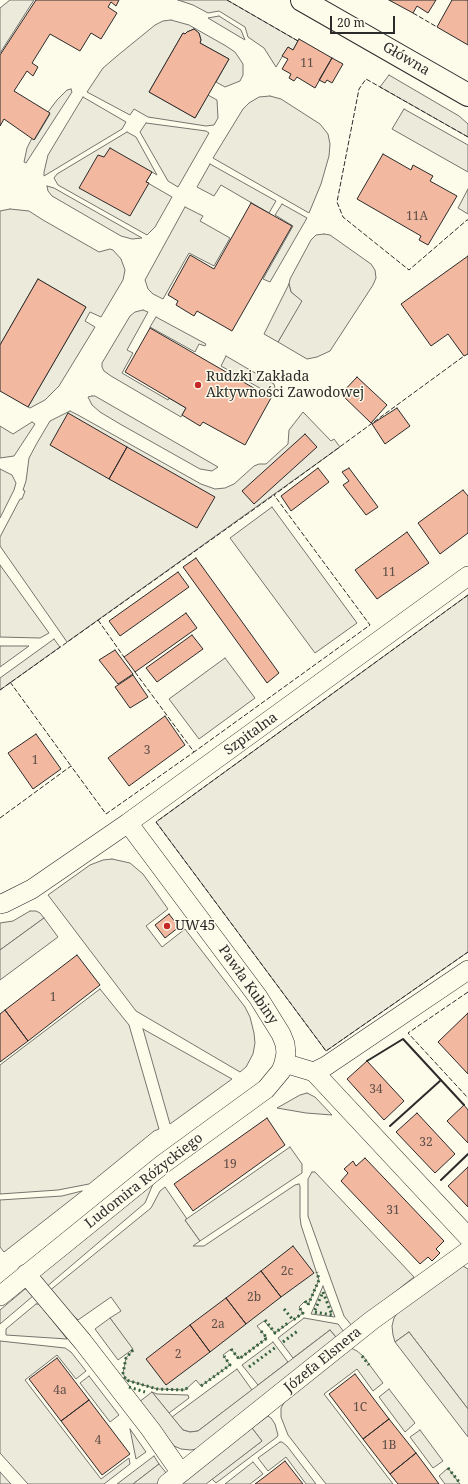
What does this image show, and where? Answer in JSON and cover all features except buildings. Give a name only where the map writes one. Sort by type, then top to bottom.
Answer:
[{"type":"street","name":"Główna","points":[[302,0],[468,95]]},
{"type":"street","name":"Szpitalna","points":[[0,904],[32,889],[128,823],[468,576]]},
{"type":"street","name":"Pawła Kubiny","points":[[128,823],[258,996],[281,1034],[285,1044],[286,1053],[284,1063]]},
{"type":"street","points":[[314,1072],[326,1066],[468,970]]},
{"type":"street","points":[[284,1063],[314,1072],[468,1237]]},
{"type":"street","name":"Ludomira Różyckiego","points":[[0,1296],[162,1164],[266,1088],[280,1071],[284,1063]]},
{"type":"street","name":"Józefa Elsnera","points":[[26,1274],[83,1342],[151,1430],[174,1478],[371,1321],[468,1251]]},
{"type":"shaded area","points":[[10,0],[34,0],[0,53],[0,8]]},
{"type":"shaded area","points":[[178,0],[227,0],[298,41],[293,50],[288,47],[276,67],[264,48],[248,37],[245,27],[219,11],[208,13],[193,5]]},
{"type":"shaded area","points":[[219,16],[241,30],[245,40],[208,18]]},
{"type":"shaded area","points":[[171,20],[189,25],[226,46],[235,52],[243,64],[243,75],[240,81],[225,87],[216,82],[229,59],[200,43],[201,40],[199,33],[194,29],[185,34],[183,33],[149,92],[195,118],[208,95],[217,100],[218,118],[214,125],[206,126],[148,117],[134,109],[130,115],[87,92],[103,68],[117,56],[155,25],[163,21]]},
{"type":"shaded area","points":[[389,75],[459,116],[468,124],[468,137],[380,87]]},
{"type":"shaded area","points":[[71,89],[72,92],[26,163],[24,162],[27,148],[32,138],[35,139],[50,114],[48,112],[67,90]]},
{"type":"shaded area","points":[[270,96],[281,99],[320,124],[328,134],[330,144],[329,156],[321,184],[309,213],[213,158],[243,109],[259,97]]},
{"type":"shaded area","points":[[83,97],[126,122],[122,129],[44,176],[48,155]]},
{"type":"shaded area","points":[[404,109],[468,145],[468,172],[392,129]]},
{"type":"shaded area","points":[[146,123],[206,131],[209,133],[178,187],[168,181],[140,132]]},
{"type":"shaded area","points":[[127,132],[136,137],[157,175],[152,172],[146,182],[172,197],[155,227],[147,235],[58,185],[54,178],[57,174]]},
{"type":"shaded area","points":[[210,164],[276,201],[269,213],[221,185],[214,196],[197,187]]},
{"type":"shaded area","points":[[47,186],[54,188],[142,238],[132,239],[121,236],[52,196],[48,191]]},
{"type":"shaded area","points":[[468,189],[468,214],[458,208]]},
{"type":"shaded area","points":[[282,204],[307,218],[270,282],[263,279],[293,226],[275,215]]},
{"type":"shaded area","points":[[185,207],[203,216],[200,221],[230,238],[214,266],[189,253],[163,299],[153,294],[148,289],[145,280]]},
{"type":"shaded area","points":[[10,209],[29,211],[99,252],[110,249],[113,250],[121,259],[125,270],[123,280],[101,317],[90,312],[85,321],[95,327],[59,386],[45,400],[30,408],[28,407],[86,307],[38,279],[0,345],[0,211]]},
{"type":"shaded area","points":[[316,235],[330,235],[371,264],[375,270],[376,278],[330,351],[317,357],[307,359],[278,342],[301,301],[291,292],[289,284],[290,279],[311,240]]},
{"type":"shaded area","points":[[289,284],[291,292],[302,301],[278,342],[264,334]]},
{"type":"shaded area","points":[[143,310],[148,312],[127,350],[133,353],[122,373],[168,400],[169,398],[186,408],[181,417],[111,376],[104,371],[102,367],[102,363],[130,316],[135,312]]},
{"type":"shaded area","points":[[156,317],[206,344],[205,346],[199,344],[195,352],[150,327]]},
{"type":"shaded area","points":[[226,356],[274,384],[275,388],[272,395],[221,366]]},
{"type":"shaded area","points":[[95,396],[218,467],[212,471],[200,469],[120,424],[100,412],[92,405],[88,397]]},
{"type":"shaded area","points":[[70,411],[201,484],[215,489],[225,488],[234,484],[254,466],[266,464],[288,444],[289,430],[303,412],[331,441],[334,439],[340,447],[67,642],[0,546],[0,537],[20,499],[22,499],[25,491],[23,490],[26,481],[29,458],[37,443],[50,421]]},
{"type":"shaded area","points":[[32,422],[35,424],[14,456],[0,458],[0,426],[13,434]]},
{"type":"shaded area","points":[[0,469],[12,475],[16,483],[0,518]]},
{"type":"shaded area","points":[[272,507],[357,623],[315,653],[230,538]]},
{"type":"shaded area","points":[[0,565],[49,633],[40,638],[0,637]]},
{"type":"shaded area","points":[[468,595],[468,952],[326,1051],[156,822]]},
{"type":"shaded area","points":[[54,639],[60,647],[0,690],[0,678]]},
{"type":"shaded area","points":[[0,646],[29,646],[0,667]]},
{"type":"shaded area","points":[[225,658],[255,698],[199,739],[169,699]]},
{"type":"shaded area","points":[[112,859],[130,863],[143,874],[168,909],[146,926],[162,947],[185,929],[245,1007],[250,1017],[255,1043],[253,1054],[246,1067],[240,1072],[136,1011],[48,895],[90,865],[103,860]]},
{"type":"shaded area","points":[[30,911],[40,913],[44,918],[0,950],[0,923],[13,921]]},
{"type":"shaded area","points":[[44,918],[58,937],[0,980],[0,950]]},
{"type":"shaded area","points":[[100,989],[129,1025],[159,1129],[154,1131],[89,1184],[58,1190],[0,1194],[0,1065]]},
{"type":"shaded area","points":[[143,1029],[232,1079],[170,1124]]},
{"type":"shaded area","points":[[307,1093],[315,1097],[332,1115],[306,1113],[277,1108],[300,1095]]},
{"type":"shaded area","points":[[290,1147],[302,1164],[302,1173],[200,1241],[185,1220]]},
{"type":"shaded area","points":[[312,1172],[315,1172],[414,1277],[352,1326],[344,1316],[308,1216],[308,1179]]},
{"type":"shaded area","points":[[153,1184],[145,1203],[45,1288],[36,1278]]},
{"type":"shaded area","points":[[299,1184],[301,1225],[319,1280],[308,1305],[305,1301],[299,1307],[303,1313],[275,1333],[264,1321],[257,1326],[267,1338],[239,1359],[231,1349],[223,1355],[230,1365],[201,1386],[196,1380],[185,1390],[157,1389],[126,1380],[123,1373],[126,1358],[133,1350],[110,1318],[121,1311],[111,1297],[78,1320],[48,1292],[151,1208],[160,1191],[165,1187],[200,1241],[193,1246],[204,1246],[295,1185]]},
{"type":"shaded area","points":[[82,1191],[4,1252],[0,1247],[0,1200],[62,1196]]},
{"type":"shaded area","points":[[463,1266],[468,1269],[468,1409],[409,1332],[395,1342],[392,1326],[394,1318],[398,1312]]},
{"type":"shaded area","points":[[323,1286],[335,1317],[311,1314]]},
{"type":"shaded area","points":[[25,1289],[28,1289],[33,1296],[0,1324],[0,1310]]},
{"type":"shaded area","points":[[36,1304],[41,1306],[67,1339],[6,1335],[6,1329]]},
{"type":"shaded area","points":[[110,1318],[133,1349],[118,1360],[95,1329]]},
{"type":"shaded area","points":[[304,1318],[338,1324],[344,1332],[340,1342],[330,1330],[293,1358],[278,1338]]},
{"type":"shaded area","points":[[330,1330],[340,1342],[201,1448],[191,1450],[181,1449],[174,1446],[139,1402],[152,1392],[183,1430],[190,1432],[198,1431]]},
{"type":"shaded area","points":[[409,1332],[468,1409],[468,1437],[395,1342]]},
{"type":"shaded area","points":[[0,1341],[65,1348],[71,1352],[86,1371],[76,1379],[57,1355],[25,1380],[101,1479],[129,1458],[130,1464],[104,1484],[28,1484],[0,1453]]},
{"type":"shaded area","points":[[273,1342],[288,1362],[258,1385],[242,1365]]},
{"type":"shaded area","points":[[351,1348],[363,1356],[383,1383],[373,1391],[357,1369],[324,1394],[393,1484],[326,1484],[288,1435],[281,1417],[281,1408],[285,1401]]},
{"type":"shaded area","points":[[237,1369],[252,1390],[198,1431],[190,1432],[183,1430],[172,1417]]},
{"type":"shaded area","points":[[89,1376],[119,1415],[110,1422],[80,1383]]},
{"type":"shaded area","points":[[389,1389],[415,1423],[405,1432],[379,1397]]},
{"type":"shaded area","points":[[152,1392],[157,1394],[188,1395],[189,1398],[169,1413]]},
{"type":"shaded area","points":[[268,1416],[275,1424],[278,1435],[277,1437],[216,1483],[212,1479],[262,1441],[252,1428]]},
{"type":"shaded area","points":[[252,1428],[262,1441],[206,1484],[179,1484]]},
{"type":"shaded area","points":[[130,1429],[146,1452],[136,1459]]},
{"type":"shaded area","points":[[420,1430],[443,1461],[433,1468],[410,1437]]},
{"type":"shaded area","points":[[280,1442],[287,1446],[316,1484],[306,1484],[286,1457],[268,1471],[258,1458]]},
{"type":"shaded area","points":[[154,1456],[159,1464],[133,1484],[117,1484]]},
{"type":"shaded area","points":[[253,1462],[263,1474],[250,1484],[225,1484]]},
{"type":"shaded area","points":[[159,1464],[175,1484],[133,1484]]},
{"type":"shaded area","points":[[448,1468],[460,1484],[445,1484],[439,1476]]},
{"type":"shaded area","points":[[0,1472],[11,1484],[0,1484]]},
{"type":"hedge","points":[[305,1301],[308,1305],[319,1280],[317,1272]]},
{"type":"hedge","points":[[323,1292],[332,1315],[314,1312],[323,1292]]},
{"type":"hedge","points":[[284,1309],[293,1320],[303,1313],[299,1307]]},
{"type":"hedge","points":[[265,1320],[275,1333],[289,1322]]},
{"type":"hedge","points":[[231,1349],[239,1359],[267,1338],[260,1330]]},
{"type":"hedge","points":[[283,1342],[299,1330]]},
{"type":"hedge","points":[[249,1367],[276,1347]]},
{"type":"hedge","points":[[133,1350],[126,1358],[123,1373],[126,1380],[157,1389],[185,1390],[189,1386]]},
{"type":"hedge","points":[[201,1386],[230,1365],[224,1356]]},
{"type":"hedge","points":[[362,1356],[369,1365]]},
{"type":"hedge","points":[[129,1387],[145,1392]]},
{"type":"hedge","points":[[448,1468],[460,1483]]},
{"type":"fence","points":[[227,0],[298,41]]},
{"type":"fence","points":[[413,13],[437,27]]},
{"type":"fence","points":[[468,137],[366,79],[359,89],[337,202],[343,217],[409,270],[468,220]]},
{"type":"fence","points":[[135,672],[194,752],[370,625],[274,495],[464,356]]},
{"type":"fence","points":[[0,690],[274,495]]},
{"type":"fence","points":[[468,595],[156,822],[326,1051],[468,952]]},
{"type":"fence","points":[[98,620],[124,657]]},
{"type":"fence","points":[[10,682],[71,766]]},
{"type":"fence","points":[[0,818],[71,766],[106,814],[194,752]]},
{"type":"fence","points":[[468,992],[408,1033],[468,1098]]},
{"type":"wall","points":[[367,1061],[403,1039],[464,1105]]},
{"type":"wall","points":[[390,1126],[441,1080]]},
{"type":"wall","points":[[441,1180],[468,1154]]},
{"type":"place","name":"Rudzki Zakłada Aktywności Zawodowej","points":[[198,385]]},
{"type":"place","name":"UW45","points":[[167,926]]}]
